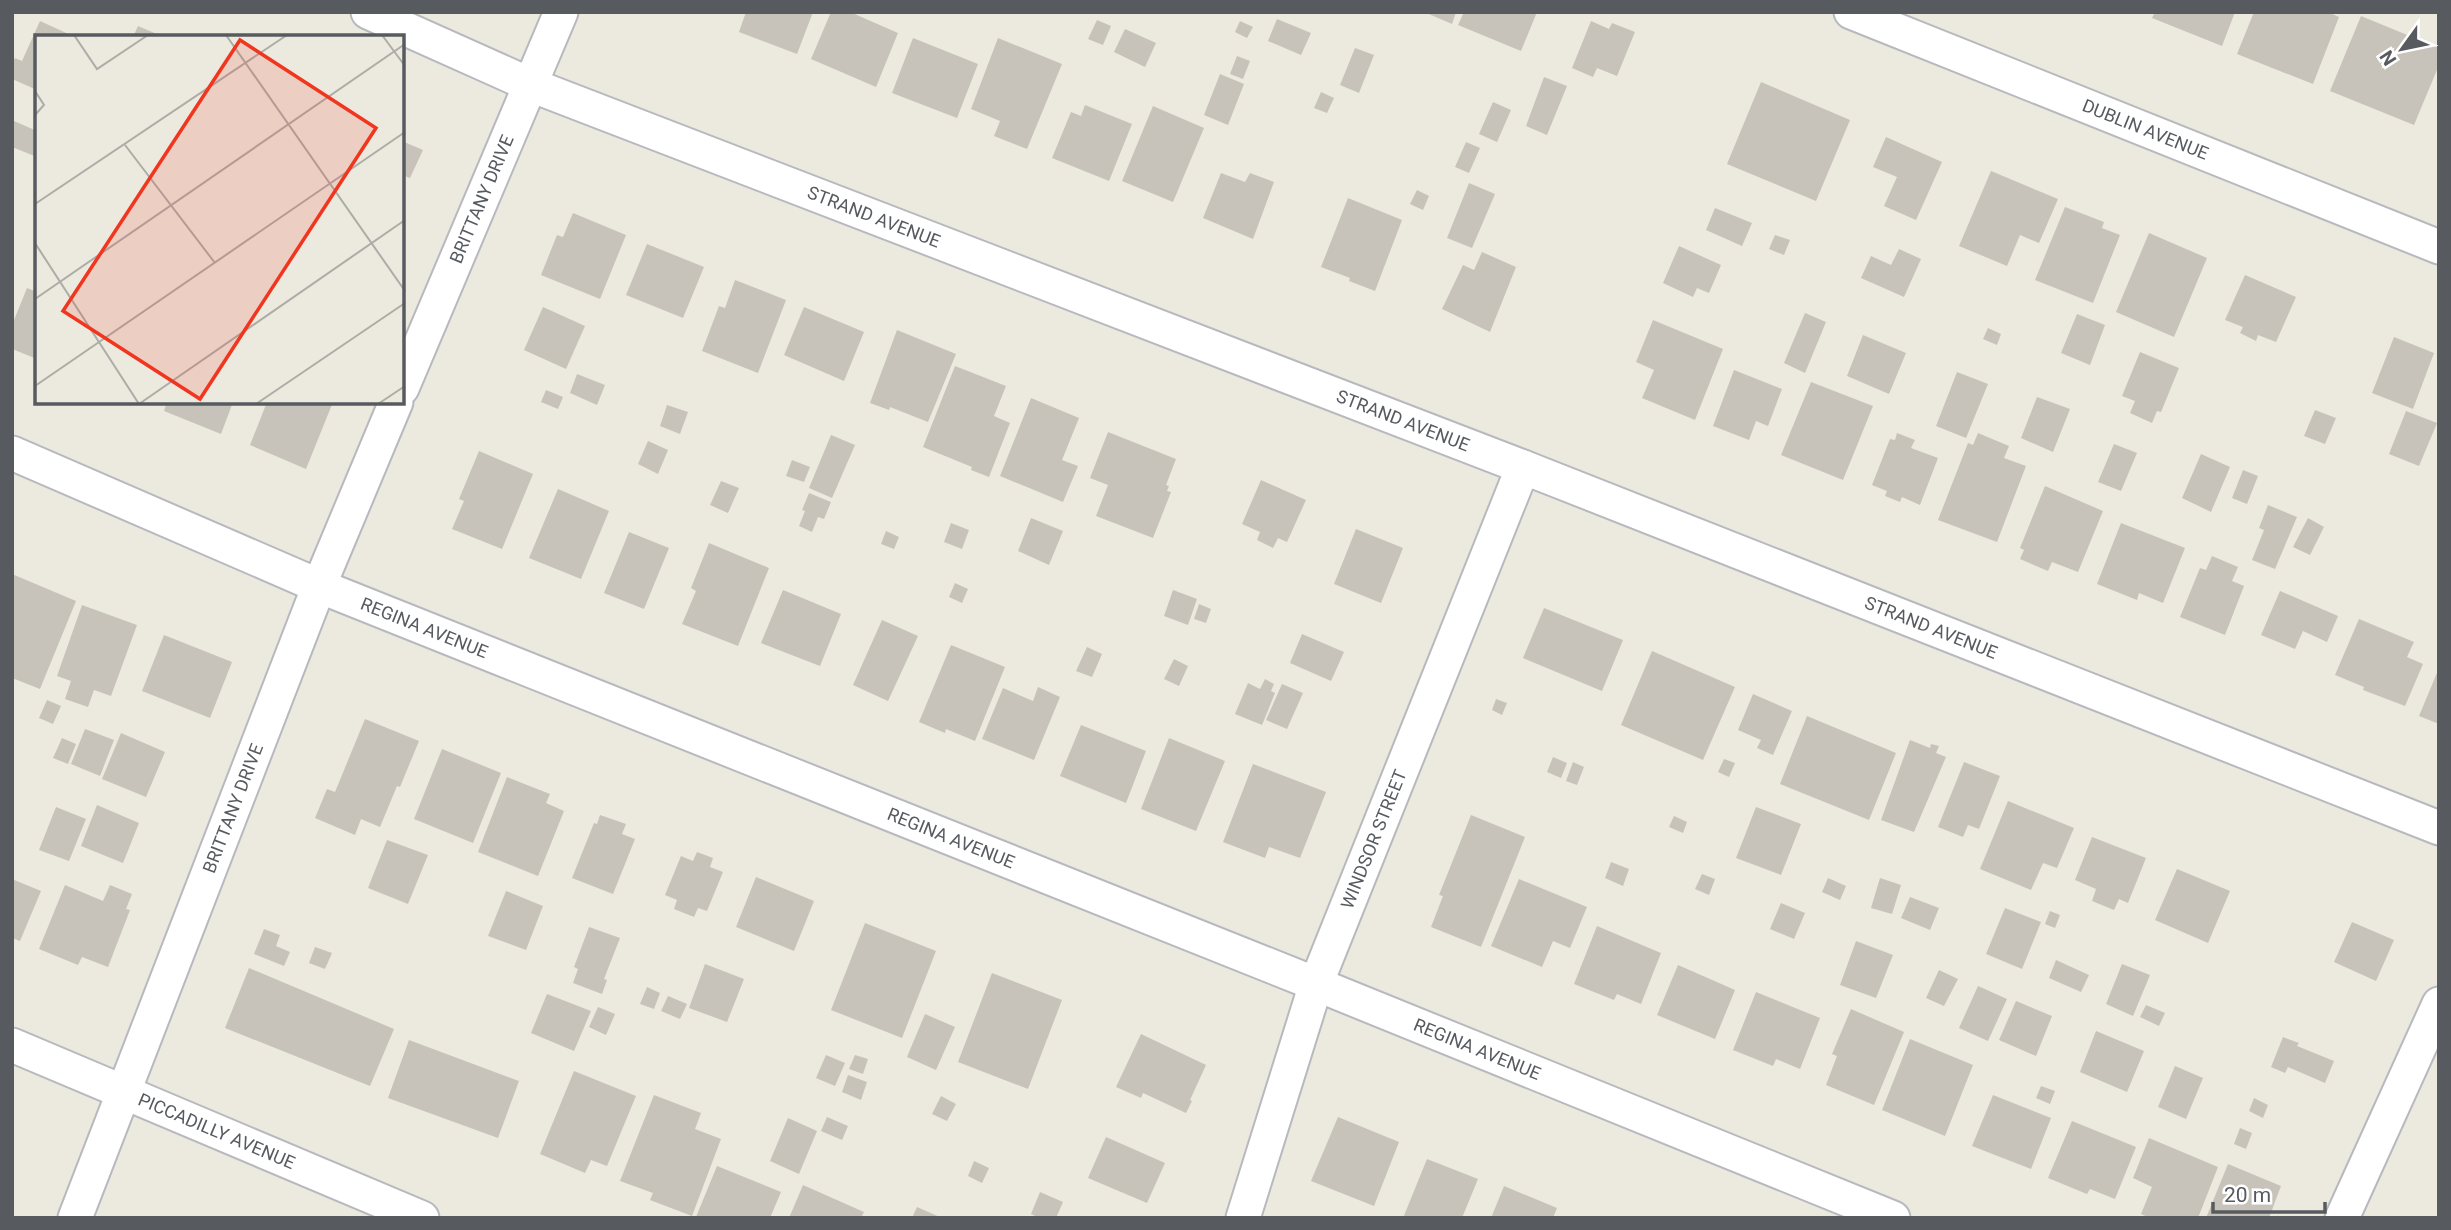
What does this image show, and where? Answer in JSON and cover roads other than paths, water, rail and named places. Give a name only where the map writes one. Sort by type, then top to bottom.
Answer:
[{"type":"street","name":"STRAND AVENUE","points":[[368,12],[531,85],[1523,467],[2439,828]]},
{"type":"street","name":"BRITTANY DRIVE","points":[[404,383],[561,12]]},
{"type":"street","name":"DUBLIN AVENUE","points":[[1851,12],[2439,247]]},
{"type":"street","name":"BRITTANY DRIVE","points":[[75,1218],[319,586],[396,404]]},
{"type":"street","name":"REGINA AVENUE","points":[[12,453],[319,586],[1317,984],[1893,1218]]},
{"type":"street","name":"WINDSOR STREET","points":[[1243,1218],[1317,984],[1523,467]]},
{"type":"street","points":[[2342,1218],[2439,1004]]},
{"type":"street","name":"PICCADILLY AVENUE","points":[[12,1045],[422,1218]]}]
